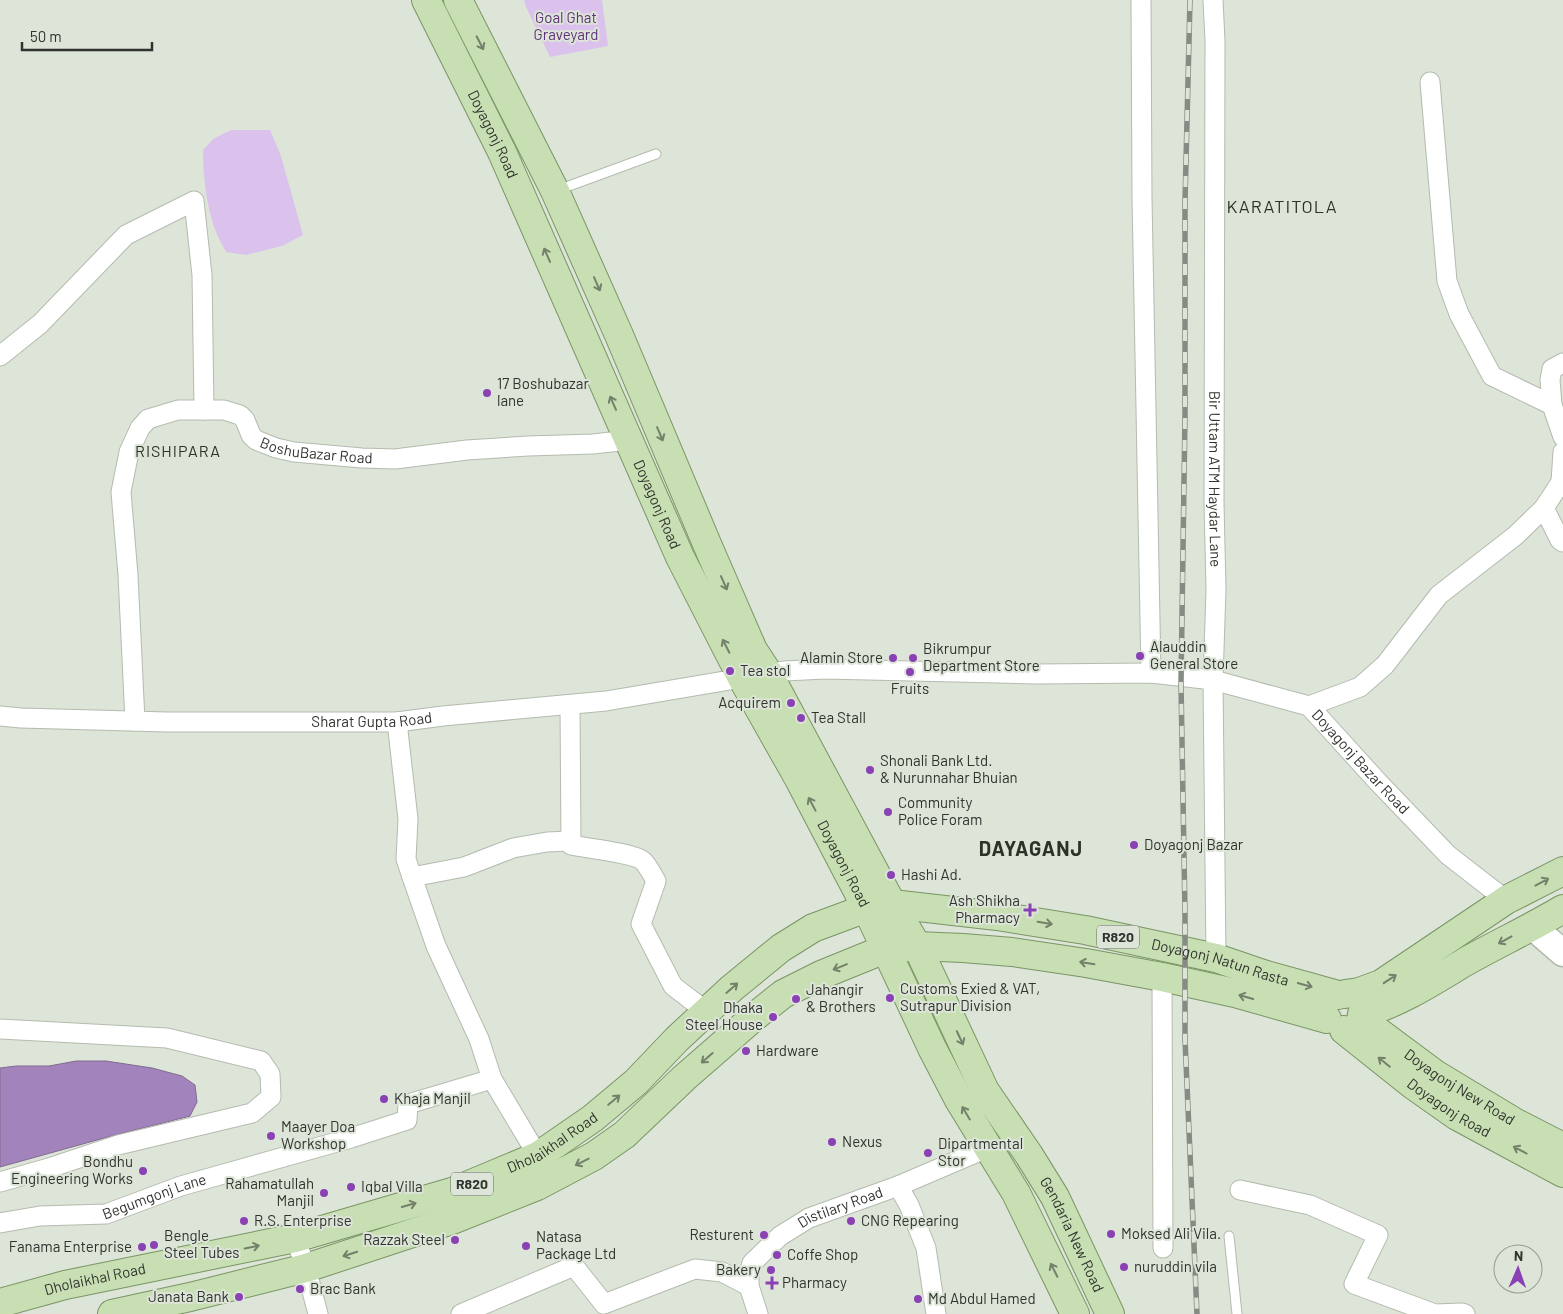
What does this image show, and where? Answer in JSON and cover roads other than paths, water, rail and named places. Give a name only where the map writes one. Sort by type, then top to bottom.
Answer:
[{"type":"main road","name":"Doyagonj Road","points":[[426,0],[502,152],[680,557],[755,676],[799,780],[880,906]]},
{"type":"main road","name":"Doyagonj Road","points":[[458,0],[555,191],[619,334],[753,650],[755,676]]},
{"type":"main road","name":"Doyagonj Natun Rasta","points":[[1346,1012],[1358,992],[1381,984],[1506,900],[1563,871]]},
{"type":"main road","points":[[1506,900],[1563,953]]},
{"type":"main road","name":"Gendaria New Road","points":[[880,906],[917,946],[976,1072],[986,1091],[1029,1155],[1054,1197],[1110,1314]]},
{"type":"main road","points":[[880,906],[885,949],[950,1084],[1016,1193],[1076,1314]]},
{"type":"main road","name":"Doyagonj Natun Rasta","points":[[880,906],[997,916],[1085,930],[1216,958],[1263,974],[1346,1012]]},
{"type":"main road","name":"Dholaikhal Road","points":[[0,1303],[66,1285],[295,1238],[452,1192],[538,1156],[593,1118],[629,1088],[732,988],[781,948],[814,928],[856,912],[880,906]]},
{"type":"main road","points":[[1346,1012],[1376,1010],[1413,993],[1563,909]]},
{"type":"main road","name":"Doyagonj Natun Rasta","points":[[885,949],[917,946],[1012,952],[1086,963],[1235,993],[1346,1012]]},
{"type":"main road","name":"Dholaikhal Road","points":[[112,1314],[306,1268],[452,1220],[537,1186],[594,1156],[624,1135],[684,1078],[783,994],[821,975],[885,949]]},
{"type":"main road","points":[[1391,1040],[1386,1022],[1387,1013],[1393,1002]]},
{"type":"main road","name":"Doyagonj Road","points":[[1346,1012],[1413,1085],[1457,1116],[1563,1174]]},
{"type":"main road","name":"Doyagonj New Road","points":[[1346,1012],[1391,1040],[1435,1074],[1516,1123],[1563,1147]]},
{"type":"main road","points":[[950,1084],[976,1072]]},
{"type":"street","points":[[1141,0],[1142,218],[1151,673]]},
{"type":"street","name":"Bir Uttam ATM Haydar Lane","points":[[1213,0],[1215,41],[1214,503],[1216,589],[1213,680],[1216,958]]},
{"type":"street","points":[[1430,82],[1447,281],[1460,314],[1492,376],[1552,405]]},
{"type":"street","points":[[0,356],[40,324],[126,235],[194,201],[202,275],[204,410]]},
{"type":"street","points":[[1563,363],[1552,369],[1550,380],[1552,405],[1563,437]]},
{"type":"street","name":"BoshuBazar Road","points":[[135,721],[128,575],[121,492],[129,452],[140,428],[148,419],[178,410],[224,410],[240,415],[245,420],[251,435],[256,440],[276,448],[294,452],[362,458],[396,459],[467,450],[593,444],[629,440]]},
{"type":"street","points":[[1308,706],[1360,687],[1384,665],[1438,595],[1515,536],[1544,508],[1561,482],[1563,452]]},
{"type":"street","points":[[1544,508],[1560,540],[1563,542]]},
{"type":"street","name":"Doyagonj Bazar Road","points":[[755,676],[785,670],[826,669],[1000,674],[1151,673],[1213,680],[1308,706],[1448,855],[1506,900]]},
{"type":"street","name":"Sharat Gupta Road","points":[[0,716],[135,721],[397,722],[606,701],[755,676]]},
{"type":"street","points":[[570,704],[571,845],[641,859],[646,865],[656,881],[641,924],[673,986],[707,1012]]},
{"type":"street","points":[[397,722],[408,819],[406,859],[436,946],[479,1039],[492,1079],[538,1156]]},
{"type":"street","points":[[412,877],[464,867],[513,848],[548,842],[571,841]]},
{"type":"street","points":[[1162,977],[1164,1248]]},
{"type":"street","points":[[0,1029],[167,1038],[260,1061],[270,1074],[271,1097],[252,1113],[118,1145],[0,1182]]},
{"type":"street","name":"Begumgonj Lane","points":[[0,1223],[40,1216],[106,1214],[181,1186],[351,1138],[407,1120],[408,1104],[492,1079]]},
{"type":"street","name":"Distilary Road","points":[[758,1314],[752,1300],[749,1273],[752,1264],[780,1236],[809,1218],[898,1186],[987,1148]]},
{"type":"street","points":[[898,1186],[909,1205],[926,1248],[936,1314]]},
{"type":"street","points":[[1240,1190],[1310,1205],[1378,1235],[1354,1284],[1436,1314],[1465,1314]]},
{"type":"street","points":[[295,1238],[306,1268],[318,1314]]},
{"type":"street","points":[[461,1314],[574,1266],[604,1304],[695,1269],[722,1272],[749,1286]]},
{"type":"lane","points":[[555,191],[656,154]]},
{"type":"lane","points":[[1229,1236],[1237,1314]]},
{"type":"railway","points":[[1190,0],[1185,202],[1185,415],[1181,684],[1185,1039],[1197,1314]]},
{"type":"place","name":"17 Boshubazar lane","points":[[487,393]]},
{"type":"place","name":"Alauddin General Store","points":[[1140,656]]},
{"type":"place","name":"Alamin Store","points":[[893,658]]},
{"type":"place","name":"Bikrumpur Department Store","points":[[913,658]]},
{"type":"place","name":"Tea stol","points":[[730,671]]},
{"type":"place","name":"Fruits","points":[[910,672]]},
{"type":"place","name":"Acquirem","points":[[791,703]]},
{"type":"place","name":"Tea Stall","points":[[801,718]]},
{"type":"place","name":"Shonali Bank Ltd. & Nurunnahar Bhuian","points":[[870,770]]},
{"type":"place","name":"Community Police Foram","points":[[888,812]]},
{"type":"place","name":"Doyagonj Bazar","points":[[1134,845]]},
{"type":"place","name":"Hashi Ad.","points":[[891,875]]},
{"type":"place","name":"Ash Shikha Pharmacy","points":[[1030,910]]},
{"type":"place","name":"Customs Exied & VAT, Sutrapur Division","points":[[890,998]]},
{"type":"place","name":"Jahangir & Brothers","points":[[796,999]]},
{"type":"place","name":"Dhaka Steel House","points":[[773,1017]]},
{"type":"place","name":"Hardware","points":[[746,1051]]},
{"type":"place","name":"Khaja Manjil","points":[[384,1099]]},
{"type":"place","name":"Maayer Doa Workshop","points":[[271,1136]]},
{"type":"place","name":"Nexus","points":[[832,1142]]},
{"type":"place","name":"Dipartmental Stor","points":[[928,1153]]},
{"type":"place","name":"Bondhu Engineering Works","points":[[143,1171]]},
{"type":"place","name":"Iqbal Villa","points":[[351,1187]]},
{"type":"place","name":"Rahamatullah Manjil","points":[[324,1193]]},
{"type":"place","name":"R.S. Enterprise","points":[[244,1221]]},
{"type":"place","name":"CNG Repearing","points":[[851,1221]]},
{"type":"place","name":"Moksed Ali Vila.","points":[[1111,1234]]},
{"type":"place","name":"Resturent","points":[[764,1235]]},
{"type":"place","name":"Razzak Steel","points":[[455,1240]]},
{"type":"place","name":"Bengle Steel Tubes","points":[[154,1245]]},
{"type":"place","name":"Natasa Package Ltd","points":[[526,1246]]},
{"type":"place","name":"Fanama Enterprise","points":[[142,1247]]},
{"type":"place","name":"Coffe Shop","points":[[777,1255]]},
{"type":"place","name":"nuruddin vila","points":[[1124,1267]]},
{"type":"place","name":"Bakery","points":[[771,1270]]},
{"type":"place","name":"Pharmacy","points":[[772,1283]]},
{"type":"place","name":"Brac Bank","points":[[300,1289]]},
{"type":"place","name":"Janata Bank","points":[[239,1297]]},
{"type":"place","name":"Md Abdul Hamed","points":[[918,1299]]},
{"type":"district","name":"KARATITOLA","points":[[1282,207]]},
{"type":"district","name":"RISHIPARA","points":[[178,451]]},
{"type":"district","name":"DAYAGANJ","points":[[1031,849]]},
{"type":"park label","name":"Goal Ghat Graveyard","points":[[566,26]]}]
